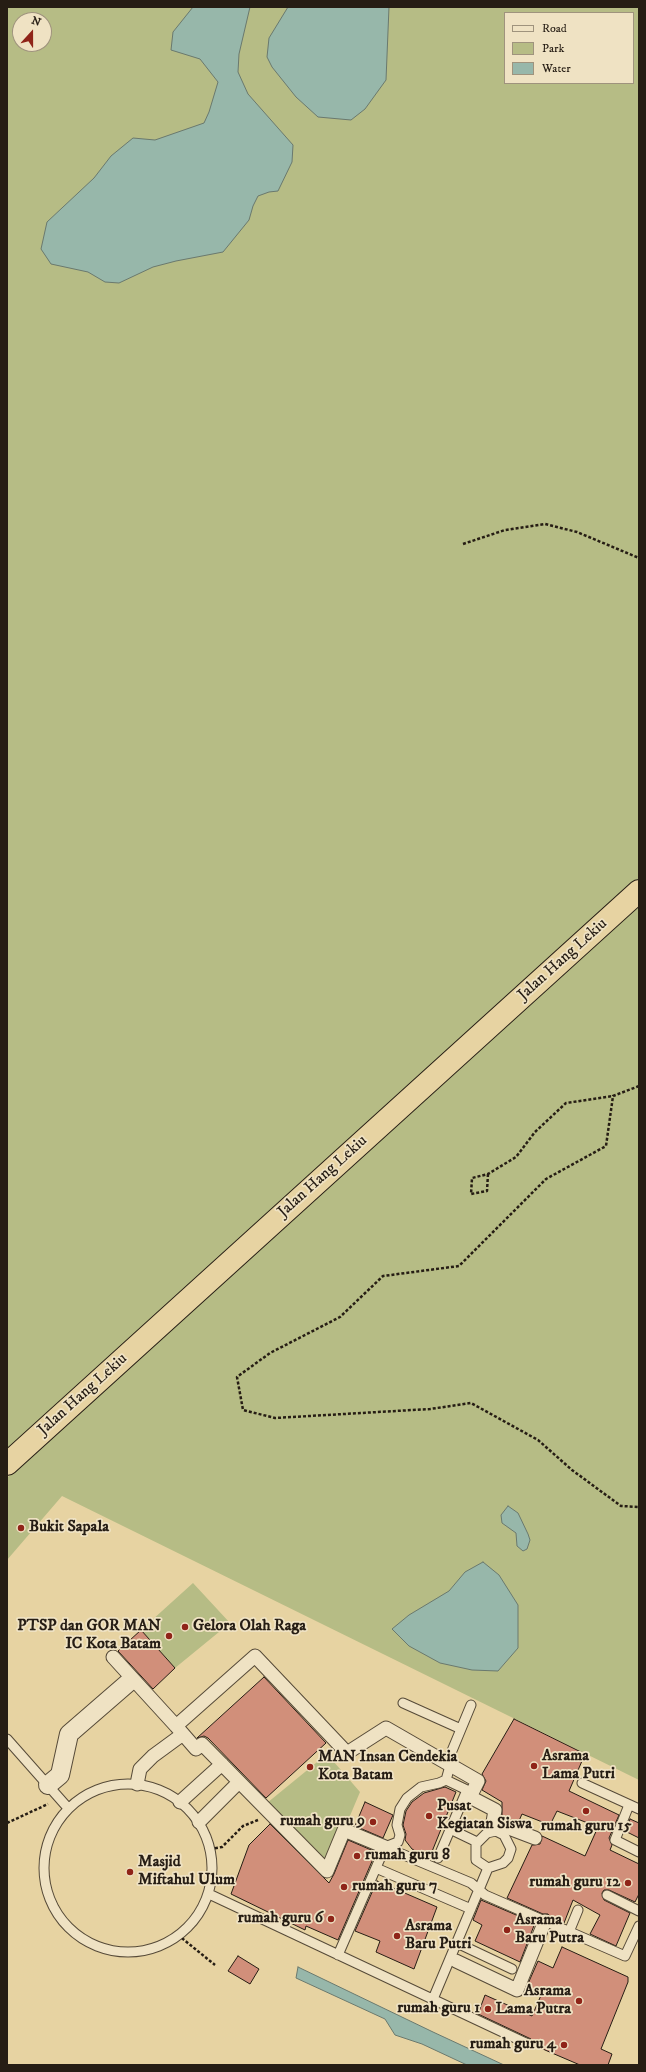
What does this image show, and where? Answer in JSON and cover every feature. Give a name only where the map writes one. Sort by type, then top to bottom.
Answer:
[{"type":"highway","name":"Jalan Hang Lekiu","points":[[7,1464],[639,890]]},
{"type":"street","points":[[136,1784],[140,1769],[255,1656],[347,1753],[386,1728],[478,1781],[470,1797],[495,1810],[493,1822],[535,1838]]},
{"type":"street","points":[[113,1657],[196,1749],[202,1744],[327,1871],[344,1830],[385,1847]]},
{"type":"street","points":[[48,1785],[60,1775],[69,1734],[129,1682]]},
{"type":"street","points":[[180,1802],[222,1764]]},
{"type":"street","points":[[199,1822],[239,1782]]},
{"type":"street","points":[[456,1961],[517,1990],[545,1921]]},
{"type":"lane","points":[[403,1703],[461,1729]]},
{"type":"lane","points":[[446,1780],[450,1766],[449,1758],[471,1705]]},
{"type":"lane","points":[[7,1739],[68,1808]]},
{"type":"lane","points":[[338,1955],[385,1847],[398,1842],[400,1835],[397,1825],[400,1809],[407,1798],[421,1787],[446,1780],[467,1790],[438,1858]]},
{"type":"lane","points":[[582,1783],[639,1809]]},
{"type":"lane","points":[[118,1784],[136,1784],[155,1788],[180,1802],[199,1822],[210,1849],[212,1876],[209,1894],[199,1914],[185,1930],[167,1943],[147,1950],[125,1952],[103,1949],[83,1940],[66,1926],[53,1909],[48,1895],[42,1866],[54,1825],[68,1808],[82,1796],[100,1788],[118,1784]]},
{"type":"lane","points":[[629,1805],[615,1840],[639,1852]]},
{"type":"lane","points":[[450,1829],[477,1842]]},
{"type":"lane","points":[[434,1999],[488,1868],[504,1863],[508,1858],[511,1849],[508,1840],[504,1834],[496,1831],[487,1833],[477,1842],[474,1851],[476,1860],[488,1868]]},
{"type":"lane","points":[[385,1847],[471,1883],[485,1895],[625,1956],[639,1926]]},
{"type":"lane","points":[[376,1868],[471,1909]]},
{"type":"lane","points":[[209,1894],[528,2044]]},
{"type":"lane","points":[[607,1895],[639,1911]]},
{"type":"lane","points":[[569,1932],[578,1910]]},
{"type":"lane","points":[[457,1943],[512,1969]]},
{"type":"path","points":[[463,544],[505,530],[545,524],[577,532],[639,558]]},
{"type":"path","points":[[488,1174],[487,1191],[471,1194],[472,1178],[488,1174],[516,1157],[535,1132],[566,1103],[613,1096],[639,1086]]},
{"type":"path","points":[[613,1096],[606,1146],[546,1179],[459,1266],[383,1276],[340,1317],[270,1353],[237,1376],[243,1410],[275,1418],[430,1409],[471,1403],[538,1440],[572,1470],[622,1506],[639,1507]]},
{"type":"path","points":[[7,1822],[60,1799]]},
{"type":"path","points":[[210,1849],[222,1847],[243,1826],[271,1814]]},
{"type":"path","points":[[178,1935],[215,1964]]},
{"type":"green space","points":[[7,7],[639,7],[639,1780],[62,1496],[7,1560],[7,1478],[13,1472],[7,1469]]},
{"type":"green space","name":"Gelora Olah Raga","points":[[193,1583],[230,1623],[175,1668],[141,1630]]},
{"type":"green space","points":[[327,1754],[360,1792],[328,1868],[267,1803]]},
{"type":"water","points":[[193,7],[250,7],[239,54],[238,72],[248,94],[293,145],[292,162],[278,191],[269,192],[258,196],[249,220],[223,252],[153,267],[119,283],[105,282],[88,272],[51,264],[41,249],[47,222],[94,178],[111,156],[133,138],[155,140],[204,123],[218,82],[200,59],[171,50],[173,32]]},
{"type":"water","points":[[288,7],[389,7],[386,80],[365,109],[351,120],[318,117],[296,97],[272,67],[267,57],[269,38]]},
{"type":"water","points":[[508,1506],[518,1513],[530,1540],[527,1549],[523,1551],[517,1546],[516,1533],[502,1523],[501,1515]]},
{"type":"water","points":[[483,1562],[499,1575],[518,1605],[518,1648],[498,1671],[472,1670],[440,1663],[409,1646],[392,1629],[409,1615],[449,1591],[465,1572]]},
{"type":"water","points":[[298,1967],[504,2065],[467,2065],[422,2044],[395,2035],[385,2019],[296,1978]]},
{"type":"building","points":[[141,1630],[175,1668],[153,1689],[118,1651]]},
{"type":"building","points":[[264,1677],[326,1743],[266,1798],[208,1738],[204,1736],[197,1738]]},
{"type":"building","points":[[514,1719],[585,1754],[569,1791],[619,1815],[609,1838],[612,1845],[610,1850],[639,1864],[639,1894],[635,1902],[609,1890],[604,1890],[602,1893],[604,1900],[630,1913],[616,1946],[590,1934],[600,1915],[573,1900],[564,1923],[552,1918],[548,1914],[543,1914],[507,1898],[532,1845],[540,1844],[542,1836],[585,1856],[598,1827],[557,1811],[550,1825],[522,1814],[518,1823],[502,1817],[502,1802],[482,1790],[486,1781],[482,1774]]},
{"type":"building","points":[[445,1787],[456,1792],[429,1859],[412,1849],[405,1840],[406,1834],[403,1825],[406,1811],[412,1802],[424,1793]]},
{"type":"building","name":"rumah guru 9","points":[[365,1802],[393,1815],[383,1838],[355,1826]]},
{"type":"building","points":[[630,1819],[639,1823],[639,1838],[625,1831]]},
{"type":"building","points":[[270,1824],[329,1883],[348,1840],[376,1852],[338,1940],[306,1926],[305,1930],[231,1894],[249,1845]]},
{"type":"building","points":[[377,1881],[437,1907],[414,1969],[376,1952],[380,1941],[355,1931]]},
{"type":"building","name":"Asrama Baru Putra","points":[[481,1900],[535,1923],[520,1962],[475,1941],[482,1925],[473,1920]]},
{"type":"building","name":"Asrama Lama Putra","points":[[562,1947],[628,1977],[628,1982],[601,2049],[612,2054],[608,2065],[580,2065],[545,2050],[534,2044],[531,2039],[478,2014],[485,1995],[532,2016],[542,1993],[527,1986],[538,1961],[553,1968]]},
{"type":"building","points":[[238,1956],[259,1969],[250,1984],[228,1971]]},
{"type":"place","name":"Bukit Sapala","points":[[21,1528]]},
{"type":"place","name":"Gelora Olah Raga","points":[[185,1627]]},
{"type":"place","name":"PTSP dan GOR MAN IC Kota Batam","points":[[169,1636]]},
{"type":"place","name":"Asrama Lama Putri","points":[[534,1766]]},
{"type":"place","name":"MAN Insan Cendekia Kota Batam","points":[[310,1767]]},
{"type":"place","name":"rumah guru 15","points":[[586,1811]]},
{"type":"place","name":"Pusat Kegiatan Siswa","points":[[429,1816]]},
{"type":"place","name":"rumah guru 9","points":[[373,1822]]},
{"type":"place","name":"rumah guru 8","points":[[357,1856]]},
{"type":"place","name":"Masjid Miftahul Ulum","points":[[130,1872]]},
{"type":"place","name":"rumah guru 12","points":[[628,1883]]},
{"type":"place","name":"rumah guru 7","points":[[344,1887]]},
{"type":"place","name":"rumah guru 6","points":[[331,1919]]},
{"type":"place","name":"Asrama Baru Putra","points":[[507,1930]]},
{"type":"place","name":"Asrama Baru Putri","points":[[397,1936]]},
{"type":"place","name":"Asrama Lama Putra","points":[[579,2001]]},
{"type":"place","name":"rumah guru 1","points":[[488,2009]]},
{"type":"place","name":"rumah guru 4","points":[[564,2045]]}]
